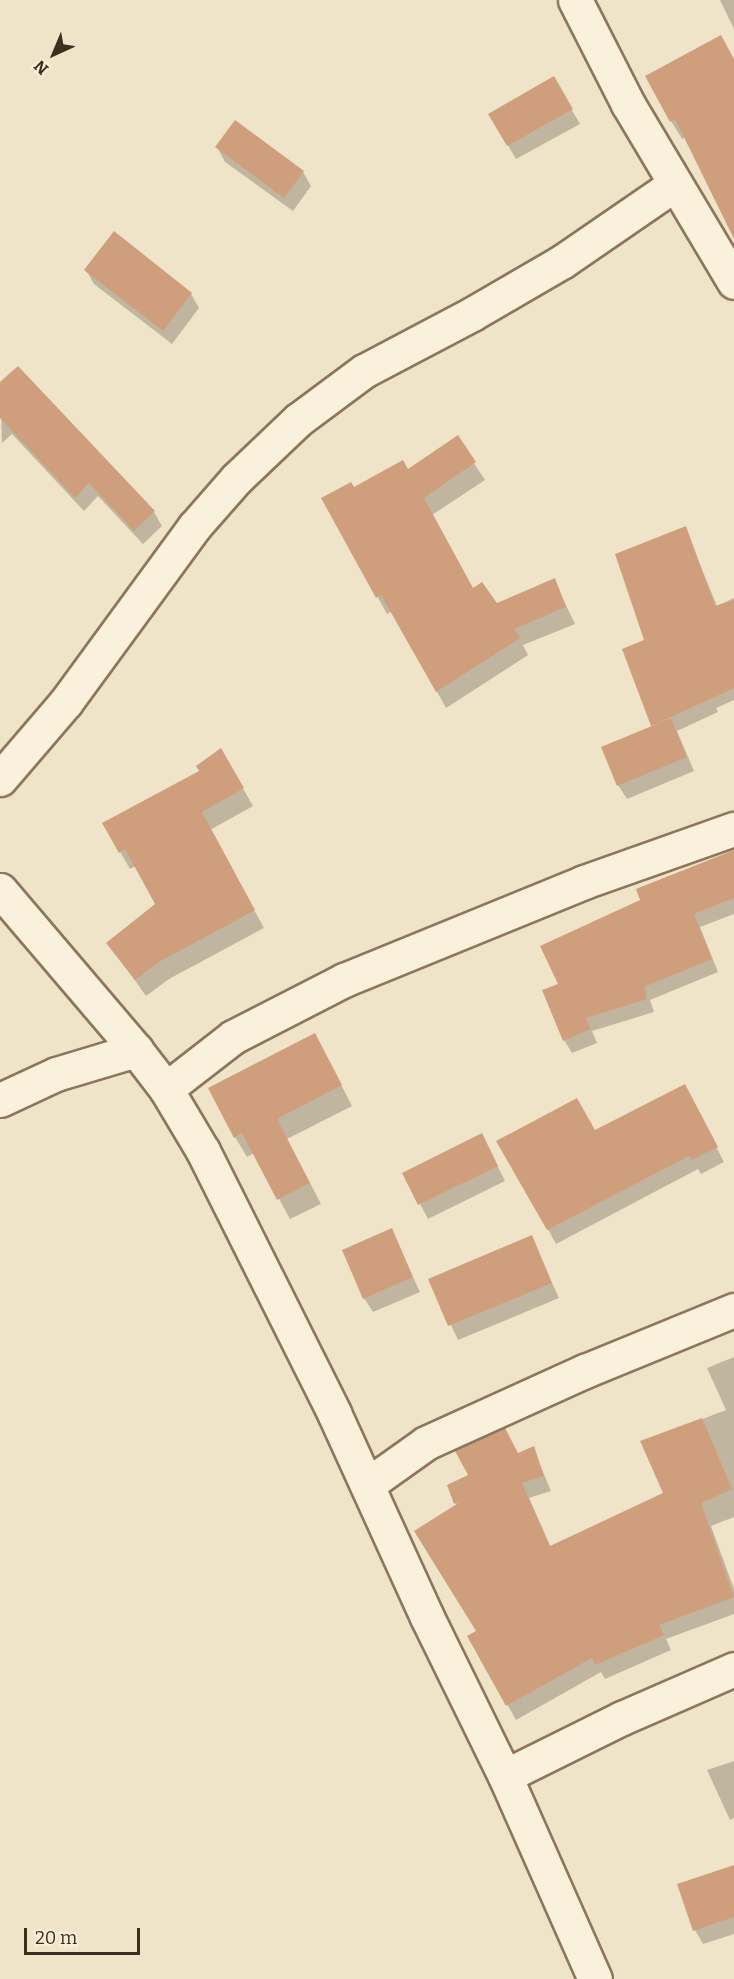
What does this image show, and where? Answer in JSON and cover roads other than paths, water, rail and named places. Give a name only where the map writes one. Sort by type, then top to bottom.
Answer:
[{"type":"street","points":[[577,1],[628,104],[734,282]]},
{"type":"street","points":[[0,779],[66,702],[194,527],[236,479],[298,420],[364,371],[472,314],[563,261],[675,184]]},
{"type":"street","points":[[166,1089],[233,1037],[344,980],[584,882],[734,829]]},
{"type":"street","points":[[0,890],[136,1050],[166,1089],[224,1191],[505,1776],[595,1979]]},
{"type":"street","points":[[0,1100],[56,1074],[136,1050]]},
{"type":"street","points":[[366,1485],[426,1443],[585,1371],[734,1310]]},
{"type":"street","points":[[505,1776],[621,1718],[734,1669]]}]
